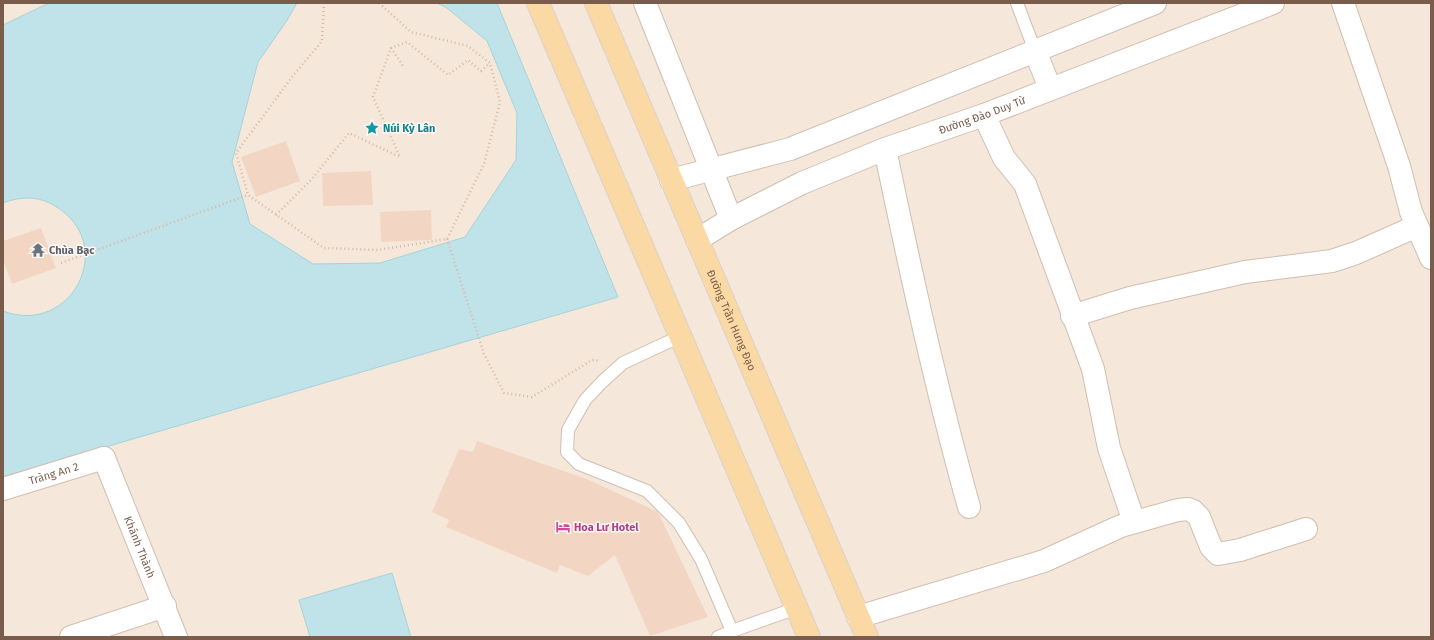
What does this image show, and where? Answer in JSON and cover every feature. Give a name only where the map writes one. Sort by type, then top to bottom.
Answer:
[{"type":"main road","points":[[538,3],[809,637]]},
{"type":"main road","name":"Đường Trần Hưng Đạo","points":[[596,3],[867,637]]},
{"type":"street","points":[[645,3],[731,219]]},
{"type":"street","points":[[672,180],[711,171],[790,149],[1155,3]]},
{"type":"street","name":"Đường Đào Duy Từ","points":[[697,240],[731,219],[802,183],[885,150],[984,115],[1050,88],[1273,3]]},
{"type":"street","points":[[1343,3],[1399,166],[1411,212],[1431,258]]},
{"type":"street","points":[[1035,51],[1050,88]]},
{"type":"street","points":[[984,115],[1004,158],[1025,184],[1072,316],[1093,369],[1109,448],[1134,522]]},
{"type":"street","points":[[885,150],[948,434],[969,507]]},
{"type":"street","points":[[1072,316],[1130,298],[1245,272],[1332,261],[1356,253],[1417,226]]},
{"type":"street","name":"Tràng An 2","points":[[3,489],[104,458]]},
{"type":"street","name":"Khánh Thành","points":[[104,458],[165,606],[176,637]]},
{"type":"street","points":[[858,617],[1044,561],[1121,526],[1178,510],[1188,509],[1193,511],[1199,517],[1211,547],[1218,554],[1240,550],[1306,529]]},
{"type":"street","points":[[71,637],[165,606]]},
{"type":"lane","points":[[1017,3],[1035,51]]},
{"type":"lane","points":[[680,336],[623,363],[585,400],[568,430],[567,452],[579,464],[647,492],[679,523],[701,559],[732,631]]},
{"type":"lane","points":[[718,637],[797,608]]},
{"type":"path","points":[[324,3],[322,41],[292,77],[236,153],[248,195],[324,248],[378,250],[447,238]]},
{"type":"path","points":[[379,3],[411,32],[468,46],[490,62],[500,102],[484,164],[447,238],[484,354],[504,393],[532,397],[592,360],[623,363]]},
{"type":"path","points":[[276,215],[311,180],[349,134],[400,157],[373,97],[391,48],[407,42],[448,75],[468,60],[481,71],[490,62]]},
{"type":"path","points":[[391,48],[403,66]]},
{"type":"path","points":[[61,263],[248,195]]},
{"type":"shaded area","points":[[3,3],[1431,3],[1431,637],[3,637]]},
{"type":"water","points":[[49,3],[297,3],[286,22],[258,62],[232,162],[250,224],[313,264],[380,263],[465,237],[516,160],[517,113],[487,41],[447,8],[437,3],[497,3],[618,297],[3,477],[3,311],[28,316],[49,311],[67,299],[79,282],[85,263],[84,242],[74,222],[55,206],[43,200],[30,198],[16,199],[3,203],[3,25]]},
{"type":"water","points":[[392,573],[411,637],[310,637],[299,600]]},
{"type":"building","points":[[286,141],[300,181],[256,197],[241,157]]},
{"type":"building","points":[[371,171],[373,205],[323,206],[322,173]]},
{"type":"building","points":[[431,210],[432,240],[381,242],[380,212]]},
{"type":"building","points":[[41,228],[56,268],[12,284],[3,260],[3,241]]},
{"type":"building","points":[[477,441],[587,479],[658,512],[708,617],[650,636],[615,555],[588,576],[560,565],[557,573],[446,527],[449,520],[432,512],[459,449],[473,452]]},
{"type":"place","name":"Núi Kỳ Lân","points":[[372,128]]},
{"type":"place","name":"Chùa Bạc","points":[[38,250]]},
{"type":"place","name":"Hoa Lư Hotel","points":[[563,527]]}]
